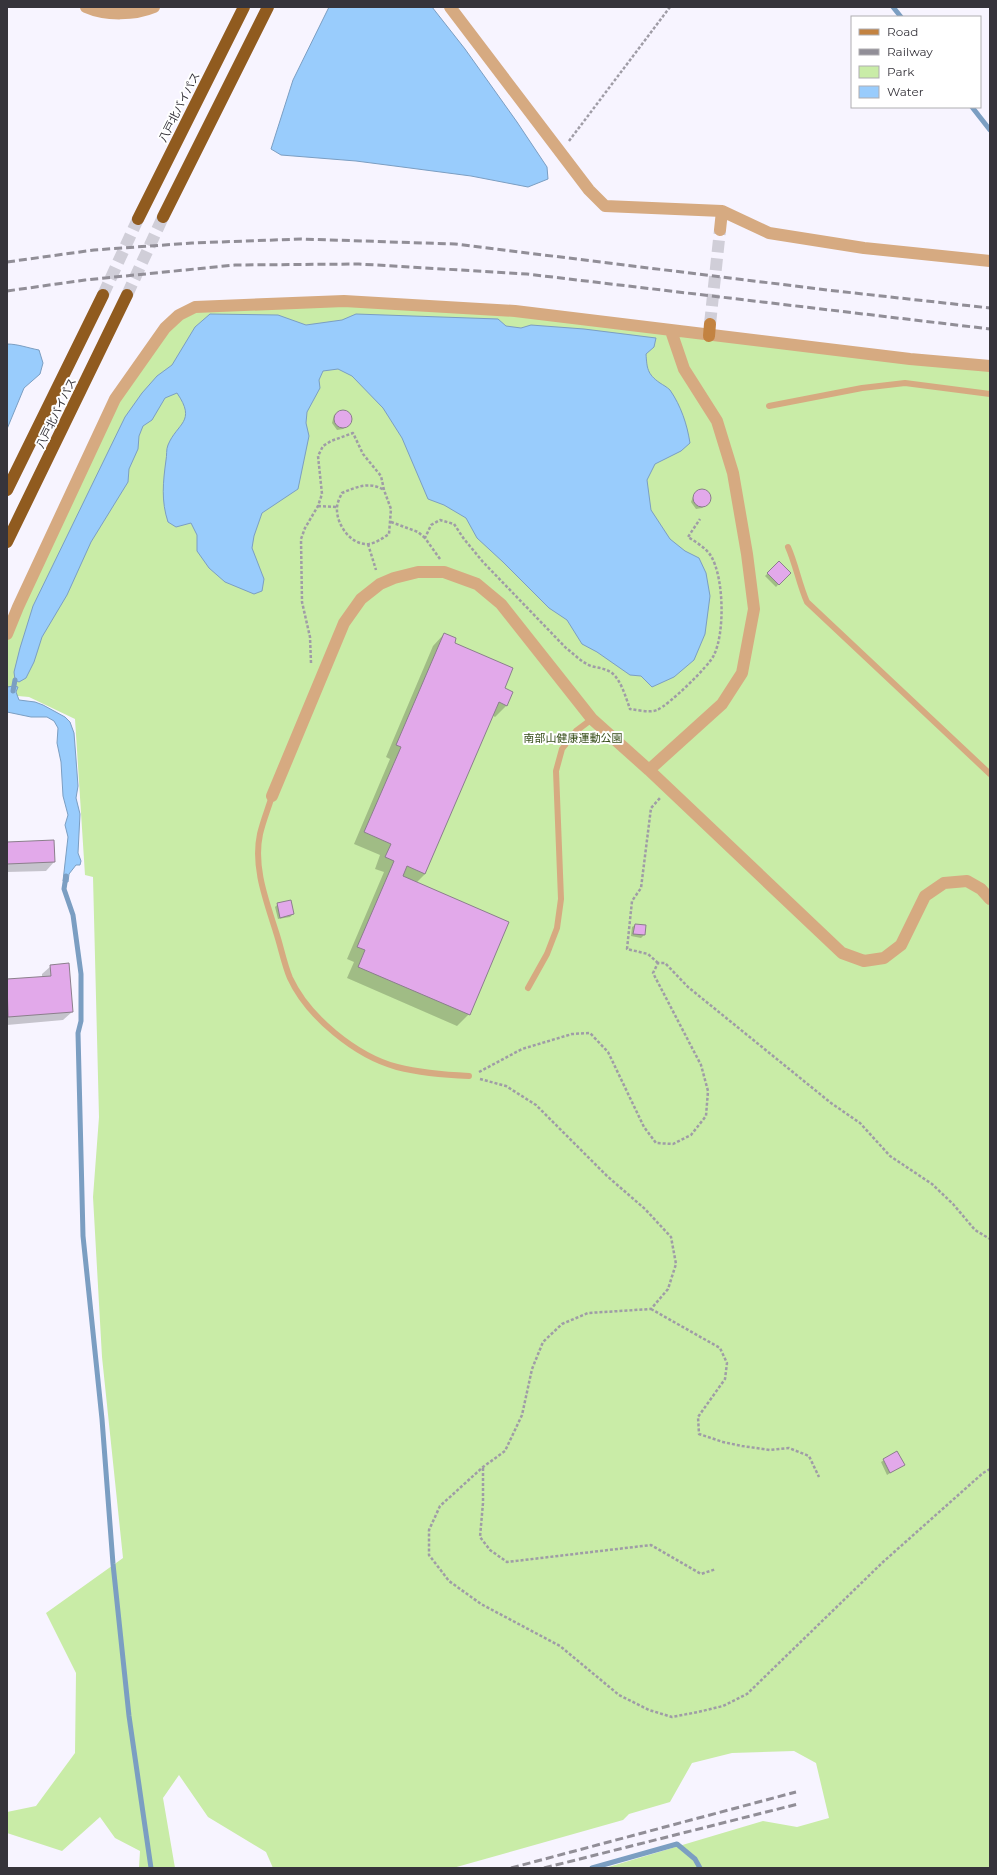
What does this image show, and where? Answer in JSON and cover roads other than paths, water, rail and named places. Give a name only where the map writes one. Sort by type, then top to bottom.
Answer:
[{"type":"highway","name":"八戸北バイパス","points":[[138,219],[244,7]]},
{"type":"highway","points":[[163,217],[268,7]]},
{"type":"highway","name":"八戸北バイパス","points":[[7,490],[103,295]]},
{"type":"highway","name":"八戸北バイパス","points":[[7,542],[127,295]]},
{"type":"street","points":[[86,7],[93,10],[125,13],[154,7]]},
{"type":"street","points":[[450,7],[560,153],[589,190],[605,206],[722,211],[769,234],[864,248],[990,261]]},
{"type":"street","points":[[720,230],[722,211]]},
{"type":"street","points":[[7,634],[21,600],[115,399],[165,328],[179,315],[195,307],[344,301],[515,311],[671,331],[710,330],[910,359],[990,366]]},
{"type":"street","points":[[649,770],[722,704],[742,673],[754,609],[747,554],[733,473],[717,421],[684,369],[671,331]]},
{"type":"street","points":[[272,796],[344,622],[361,599],[380,584],[394,578],[418,572],[444,572],[477,584],[501,604],[592,719],[649,770],[842,953],[864,961],[884,958],[901,945],[925,896],[944,883],[967,881],[981,889],[990,899]]},
{"type":"lane","points":[[769,406],[862,388],[905,383],[990,394]]},
{"type":"lane","points":[[788,547],[807,602],[990,774]]},
{"type":"lane","points":[[528,988],[547,954],[558,921],[561,892],[556,771],[562,749],[576,731],[592,719]]},
{"type":"lane","points":[[272,796],[260,835],[259,864],[262,887],[290,978],[301,999],[337,1034],[365,1053],[396,1067],[430,1074],[469,1076]]},
{"type":"water","points":[[329,7],[432,7],[465,49],[517,122],[547,167],[548,179],[528,187],[471,176],[356,161],[281,155],[271,149],[293,80]]},
{"type":"water","points":[[210,314],[278,315],[306,325],[342,320],[356,314],[498,319],[506,326],[521,328],[531,325],[584,329],[656,338],[654,347],[646,354],[648,370],[652,377],[669,389],[674,396],[683,415],[690,443],[681,451],[655,464],[647,480],[651,510],[670,539],[685,551],[699,558],[706,573],[710,596],[705,634],[694,660],[674,677],[652,687],[641,676],[630,675],[597,652],[582,644],[567,620],[549,608],[477,538],[466,518],[444,505],[428,499],[402,438],[383,408],[352,376],[338,369],[323,371],[319,380],[320,388],[307,412],[306,423],[309,436],[298,489],[262,513],[254,536],[252,548],[264,579],[262,591],[254,594],[225,582],[209,568],[197,551],[197,535],[191,523],[176,527],[168,522],[164,507],[163,491],[167,448],[185,416],[183,403],[177,393],[165,398],[152,420],[143,426],[139,436],[138,449],[129,469],[128,482],[91,542],[67,595],[42,637],[34,662],[26,678],[19,682],[15,680],[14,672],[33,606],[125,417],[142,393],[157,376],[172,365],[195,327]]},
{"type":"water","points":[[7,344],[19,345],[39,350],[43,363],[40,374],[24,388],[7,429]]},
{"type":"water","points":[[7,687],[18,687],[16,692],[19,700],[35,702],[65,717],[70,722],[74,733],[78,786],[76,798],[80,814],[78,853],[81,861],[80,865],[76,865],[69,874],[68,882],[63,881],[68,837],[65,825],[68,815],[63,796],[61,762],[57,743],[58,728],[54,721],[47,717],[31,717],[7,712]]},
{"type":"waterway","points":[[893,7],[900,16]]},
{"type":"waterway","points":[[973,108],[990,130]]},
{"type":"waterway","points":[[13,691],[15,680]]},
{"type":"waterway","points":[[66,876],[64,889],[73,915],[81,974],[81,1021],[78,1033],[83,1236],[102,1419],[113,1564],[129,1716],[151,1868]]},
{"type":"waterway","points":[[592,1868],[677,1844],[695,1859],[700,1868]]},
{"type":"tunnel","points":[[127,295],[163,217]]},
{"type":"tunnel","points":[[103,295],[138,219]]},
{"type":"tunnel","points":[[710,324],[720,230]]},
{"type":"railway","points":[[7,262],[94,250],[192,243],[301,239],[455,244],[827,290],[990,308]]},
{"type":"railway","points":[[7,291],[85,280],[235,265],[359,264],[527,274],[990,329]]},
{"type":"railway","points":[[511,1868],[796,1792]]},
{"type":"railway","points":[[544,1868],[798,1804]]},
{"type":"park label","name":"南部山健康運動公園","points":[[573,738]]}]
